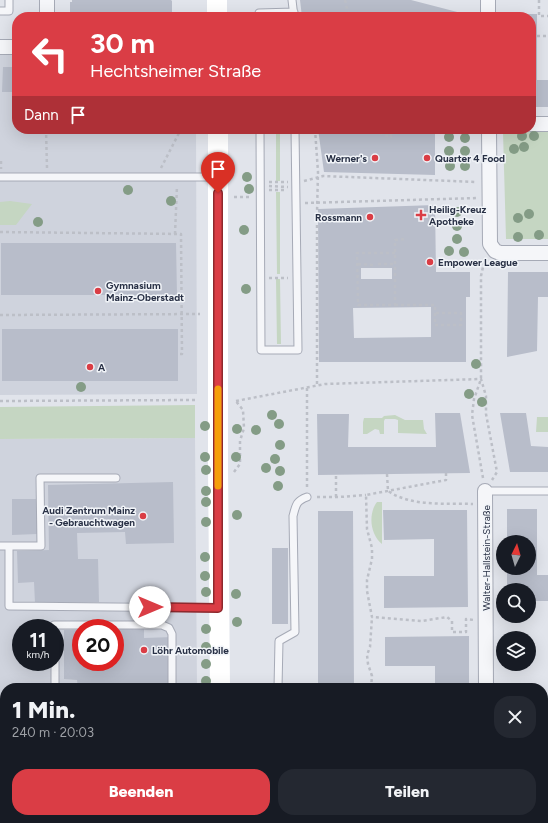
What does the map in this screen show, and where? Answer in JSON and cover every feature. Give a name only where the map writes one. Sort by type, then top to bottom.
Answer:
[{"type":"street","points":[[46,12],[47,0]]},
{"type":"street","points":[[217,0],[217,12]]},
{"type":"street","points":[[488,0],[488,12]]},
{"type":"street","points":[[0,47],[12,47]]},
{"type":"street","points":[[536,124],[548,124]]},
{"type":"street","points":[[218,134],[218,608],[220,683]]},
{"type":"street","points":[[489,134],[489,239],[492,248],[500,254],[548,253]]},
{"type":"street","name":"Walter-Hallstein-Straße","points":[[485,491],[486,683]]},
{"type":"lane","points":[[0,11],[9,11],[9,0]]},
{"type":"lane","points":[[292,0],[294,12]]},
{"type":"lane","points":[[260,134],[261,350],[298,350],[295,134]]},
{"type":"lane","points":[[0,177],[218,177]]},
{"type":"lane","points":[[0,546],[41,546],[40,478],[116,478]]},
{"type":"lane","name":"Walter-Hallstein-Straße","points":[[485,491],[548,491]]},
{"type":"lane","points":[[278,683],[279,641],[295,632],[293,516],[300,499],[307,497]]},
{"type":"lane","points":[[9,546],[9,606],[218,608]]},
{"type":"lane","points":[[64,626],[162,625],[169,628],[172,634],[172,683]]},
{"type":"lane","points":[[55,671],[55,683]]},
{"type":"path","points":[[345,0],[349,12]]},
{"type":"path","points":[[539,0],[539,16],[548,16]]},
{"type":"path","points":[[537,36],[548,36]]},
{"type":"path","points":[[46,134],[47,177]]},
{"type":"path","points":[[156,177],[178,134]]},
{"type":"path","points":[[315,134],[317,178],[317,386]]},
{"type":"path","points":[[383,134],[391,137],[391,134]]},
{"type":"path","points":[[234,197],[255,196],[265,190],[289,190],[288,186],[268,186],[268,182],[296,182],[323,176],[489,182]]},
{"type":"path","points":[[175,234],[176,177]]},
{"type":"path","points":[[296,204],[489,197]]},
{"type":"path","points":[[0,232],[181,234],[182,354],[178,354]]},
{"type":"path","points":[[395,305],[395,240],[405,239]]},
{"type":"path","points":[[492,248],[486,255],[481,276],[481,379],[486,396],[486,414],[496,472]]},
{"type":"path","points":[[395,253],[358,252],[358,305],[435,305],[435,313],[435,325],[461,325],[461,313],[435,313]]},
{"type":"path","points":[[358,264],[395,264]]},
{"type":"path","points":[[273,278],[280,278]]},
{"type":"path","points":[[0,315],[200,314]]},
{"type":"path","points":[[236,469],[240,464],[240,441],[244,428],[243,410],[235,401],[317,386],[366,382],[481,379]]},
{"type":"path","points":[[481,379],[474,400],[472,415],[485,491]]},
{"type":"path","points":[[307,388],[307,497],[366,495],[446,480],[446,473]]},
{"type":"path","points":[[0,401],[195,400]]},
{"type":"path","points":[[336,474],[336,497]]},
{"type":"path","points":[[387,474],[388,491]]},
{"type":"path","points":[[388,491],[403,498],[417,502],[467,504]]},
{"type":"path","points":[[366,495],[367,529],[372,548],[372,559],[367,580],[367,591],[372,617],[368,655],[368,664],[372,676],[371,683]]},
{"type":"path","points":[[372,617],[422,621],[447,617],[452,622],[452,632],[466,632],[466,619],[486,621]]},
{"type":"shaded area","name":"Gymnasium Mainz-Oberstadt","points":[[0,47],[12,47],[12,134],[196,134],[197,394],[0,395]]},
{"type":"shaded area","points":[[195,438],[197,683],[0,683],[0,439]]},
{"type":"green space","points":[[536,132],[548,132],[548,239],[506,239],[503,134],[536,134]]},
{"type":"green space","points":[[276,134],[280,134],[280,181],[276,181]]},
{"type":"green space","points":[[276,192],[280,192],[280,274],[277,274]]},
{"type":"green space","points":[[10,201],[32,204],[16,225],[0,225],[0,202]]},
{"type":"green space","points":[[276,279],[280,279],[281,344],[277,344]]},
{"type":"green space","points":[[195,405],[195,438],[0,439],[0,407]]},
{"type":"green space","points":[[395,415],[405,420],[423,420],[424,429],[427,434],[398,433],[398,420],[385,419],[384,434],[380,434],[379,430],[375,429],[367,434],[363,434],[364,418],[382,418],[384,416]]},
{"type":"green space","points":[[537,417],[548,417],[548,432],[536,432]]},
{"type":"green space","points":[[377,502],[382,502],[382,544],[375,535],[371,518]]},
{"type":"building","points":[[72,0],[171,0],[172,12],[70,12],[70,2],[72,2]]},
{"type":"building","points":[[300,0],[411,0],[457,12],[301,12]]},
{"type":"building","points":[[536,14],[537,80],[548,80],[548,107],[536,107]]},
{"type":"building","points":[[3,67],[12,67],[12,92],[2,92]]},
{"type":"building","points":[[319,134],[435,134],[435,175],[324,172]]},
{"type":"building","points":[[435,205],[436,272],[470,272],[470,297],[466,297],[466,362],[319,362],[318,209]],"holes":[[[361,268],[392,268],[392,279],[361,279]],[[431,307],[431,337],[354,338],[353,308]]]},
{"type":"building","points":[[1,243],[176,243],[177,295],[1,295]]},
{"type":"building","points":[[508,272],[548,272],[548,297],[538,297],[537,351],[507,357]]},
{"type":"building","name":"A","points":[[2,329],[178,329],[178,381],[2,381]]},
{"type":"building","points":[[435,413],[460,413],[470,473],[318,475],[317,414],[349,414],[348,447],[436,447]]},
{"type":"building","points":[[500,413],[526,413],[531,446],[548,447],[548,472],[510,472]]},
{"type":"building","points":[[173,482],[174,543],[126,544],[125,532],[77,533],[78,559],[98,559],[99,602],[35,603],[34,582],[18,583],[17,551],[49,550],[48,485]]},
{"type":"building","points":[[12,499],[37,499],[37,534],[12,535]]},
{"type":"building","points":[[507,509],[537,509],[537,575],[548,575],[548,601],[536,601],[536,583],[507,583],[507,575],[536,575],[536,535],[507,535]]},
{"type":"building","points":[[383,510],[467,510],[468,607],[384,608],[384,576],[434,576],[434,539],[384,540]]},
{"type":"building","points":[[318,511],[353,511],[354,683],[318,683]]},
{"type":"building","points":[[272,548],[288,548],[288,624],[272,624]]},
{"type":"building","name":"Löhr Automobile","points":[[124,629],[144,629],[144,638],[173,637],[173,683],[77,683],[77,680],[64,679],[64,630],[72,630],[72,671],[124,671]]},
{"type":"building","points":[[469,636],[469,683],[435,683],[435,666],[385,666],[385,637]]},
{"type":"slow traffic","points":[[218,389],[218,486]]},
{"type":"place","name":"Werner's","points":[[375,158]]},
{"type":"place","name":"Quarter 4 Food","points":[[427,158]]},
{"type":"place","name":"Heilig-Kreuz Apotheke","points":[[421,215]]},
{"type":"place","name":"Rossmann","points":[[370,217]]},
{"type":"place","name":"Empower League","points":[[430,262]]},
{"type":"place","name":"Gymnasium Mainz-Oberstadt","points":[[98,291]]},
{"type":"place","name":"A","points":[[90,367]]},
{"type":"place","name":"Audi Zentrum Mainz - Gebrauchtwagen","points":[[143,516]]},
{"type":"place","name":"Löhr Automobile","points":[[144,650]]},
{"type":"route","points":[[150,607],[218,608],[218,193]]}]
